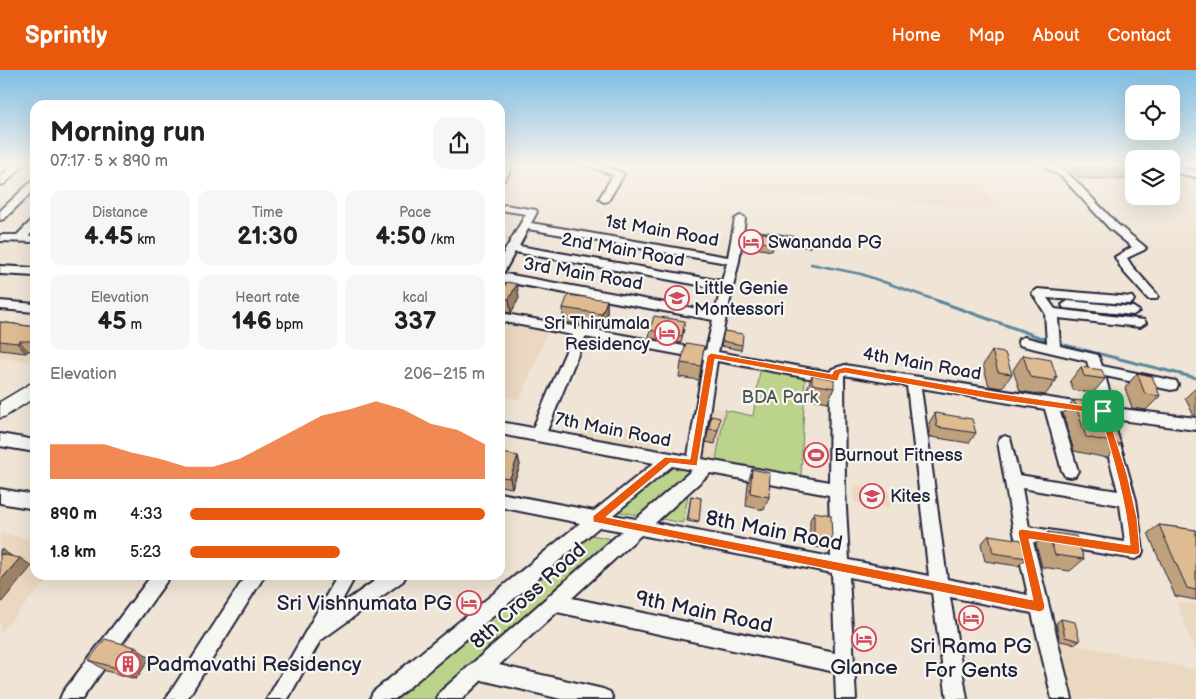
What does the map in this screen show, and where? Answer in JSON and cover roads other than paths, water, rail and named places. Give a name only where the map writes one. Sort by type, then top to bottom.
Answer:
[{"type":"main road","points":[[0,402],[30,383]]},
{"type":"main road","points":[[0,411],[30,391]]},
{"type":"street","points":[[0,217],[25,193]]},
{"type":"street","points":[[604,200],[608,193]]},
{"type":"street","points":[[1082,193],[1113,226],[1140,248],[1121,257],[1127,268],[1152,296]]},
{"type":"street","points":[[505,208],[532,212],[505,261]]},
{"type":"street","points":[[701,465],[711,356],[740,233],[740,219]]},
{"type":"street","name":"1st Main Road","points":[[525,225],[734,261]]},
{"type":"street","points":[[20,238],[30,228]]},
{"type":"street","points":[[740,233],[808,243]]},
{"type":"street","points":[[0,238],[30,239]]},
{"type":"street","name":"2nd Main Road","points":[[513,248],[727,286]]},
{"type":"street","points":[[0,270],[30,272]]},
{"type":"street","name":"3rd Main Road","points":[[505,278],[720,317]]},
{"type":"street","points":[[1054,345],[1048,308],[1038,293],[1128,300]]},
{"type":"street","points":[[0,306],[30,308]]},
{"type":"street","points":[[1048,308],[1133,312]]},
{"type":"street","points":[[1048,308],[1140,322]]},
{"type":"street","name":"4th Main Road","points":[[505,318],[836,378],[837,372],[845,370],[1051,405],[1196,424]]},
{"type":"street","points":[[538,435],[582,332]]},
{"type":"street","points":[[1022,533],[1135,551],[1128,500],[1093,358],[1054,345],[1024,342]]},
{"type":"street","points":[[1095,369],[1170,385]]},
{"type":"street","points":[[836,378],[837,490],[846,699]]},
{"type":"street","points":[[913,382],[939,586],[957,699]]},
{"type":"street","points":[[1051,405],[1070,471]]},
{"type":"street","name":"7th Main Road","points":[[505,429],[837,490]]},
{"type":"street","points":[[0,440],[30,445]]},
{"type":"street","points":[[1005,442],[1022,533],[1062,699]]},
{"type":"street","points":[[380,699],[669,459]]},
{"type":"street","name":"8th Cross Road","points":[[446,699],[639,528],[701,465]]},
{"type":"street","points":[[1012,480],[1128,500]]},
{"type":"street","points":[[0,496],[30,501]]},
{"type":"street","name":"8th Main Road","points":[[505,501],[1040,606]]},
{"type":"street","points":[[70,699],[158,580]]},
{"type":"street","points":[[176,699],[253,580]]},
{"type":"street","points":[[277,699],[344,580]]},
{"type":"street","points":[[312,636],[390,580]]},
{"type":"street","name":"9th Main Road","points":[[554,603],[844,664]]},
{"type":"street","points":[[479,670],[603,699]]},
{"type":"waterway","points":[[811,264],[861,274],[941,302]]},
{"type":"waterway","points":[[938,301],[1050,341]]},
{"type":"waterway","points":[[1056,343],[1196,378]]},
{"type":"place","name":"Swananda PG","points":[[751,242]]},
{"type":"place","name":"Little Genie Montessori","points":[[677,298]]},
{"type":"place","name":"Sri Thirumala Residency","points":[[667,333]]},
{"type":"place","name":"Burnout Fitness","points":[[816,455]]},
{"type":"place","name":"Kites","points":[[872,496]]},
{"type":"place","name":"Sri Vishnumata PG","points":[[469,603]]},
{"type":"place","name":"Sri Rama PG For Gents","points":[[971,618]]},
{"type":"place","name":"Glance","points":[[864,639]]},
{"type":"place","name":"Padmavathi Residency","points":[[128,664]]},
{"type":"park label","name":"BDA Park","points":[[780,397]]}]
